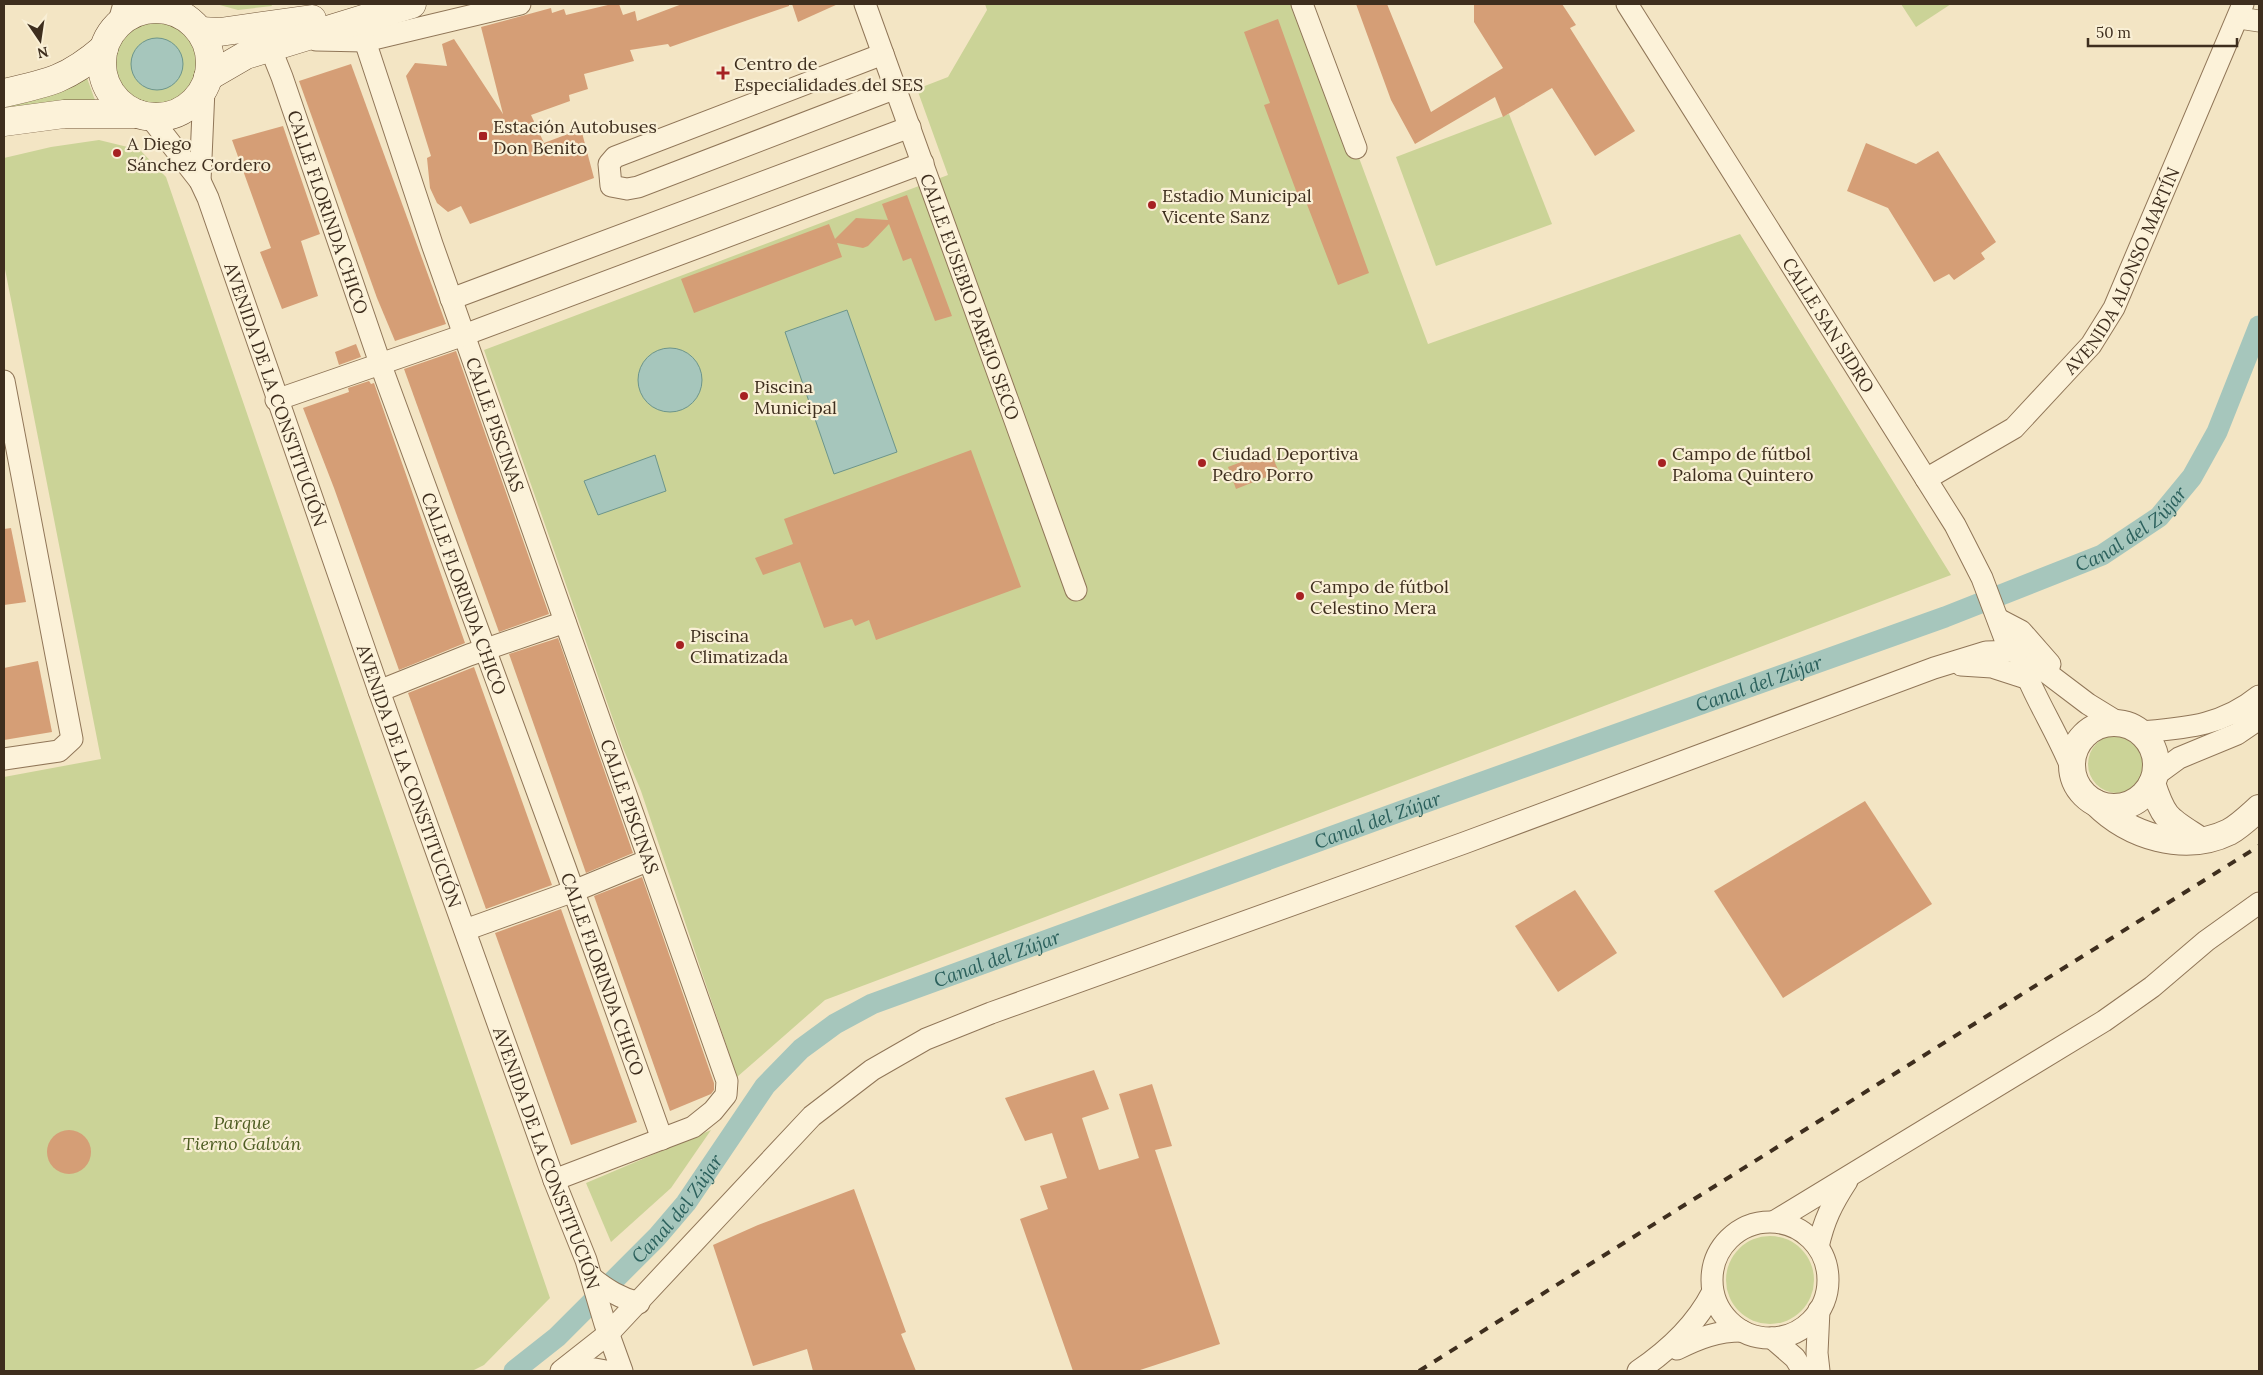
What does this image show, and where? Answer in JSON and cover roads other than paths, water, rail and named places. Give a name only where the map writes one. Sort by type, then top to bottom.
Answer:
[{"type":"main road","points":[[4,122],[64,114],[166,116],[181,111],[194,101],[206,83],[246,55],[283,37],[393,4]]},
{"type":"main road","points":[[144,116],[123,106],[112,95],[104,80],[102,64],[104,48],[121,14],[133,14],[165,7],[210,31],[283,37],[412,4]]},
{"type":"main road","points":[[206,83],[210,61],[207,45],[210,31]]},
{"type":"main road","points":[[4,93],[46,84],[66,75],[82,66],[104,48]]},
{"type":"street","points":[[210,31],[299,12],[317,4]]},
{"type":"street","points":[[283,37],[364,41],[520,4]]},
{"type":"street","name":"CALLE EUSEBIO PAREJO SECO","points":[[865,4],[1076,590]]},
{"type":"street","points":[[1302,4],[1356,148]]},
{"type":"street","name":"CALLE SAN SIDRO","points":[[1627,4],[1955,524],[1982,578],[2005,639],[2018,651]]},
{"type":"street","name":"AVENIDA ALONSO MARTÍN","points":[[1926,479],[2014,428],[2091,345],[2114,308],[2247,14]]},
{"type":"street","name":"CALLE FLORINDA CHICO","points":[[283,37],[282,76],[380,363],[574,891],[662,1139]]},
{"type":"street","name":"CALLE PISCINAS","points":[[364,41],[451,299],[727,1081],[726,1095],[713,1111],[693,1127],[554,1180]]},
{"type":"street","points":[[884,54],[615,157],[609,164],[610,186],[627,189],[638,186],[896,88]]},
{"type":"street","points":[[200,181],[206,83]]},
{"type":"street","points":[[144,116],[200,181]]},
{"type":"street","points":[[451,299],[910,127]]},
{"type":"street","points":[[276,400],[464,334],[923,162]]},
{"type":"street","name":"AVENIDA DE LA CONSTITUCIÓN","points":[[200,181],[208,198],[276,400],[554,1180],[590,1272],[617,1317],[622,1371]]},
{"type":"street","points":[[4,381],[10,440],[72,738],[59,751],[4,759]]},
{"type":"street","points":[[1986,652],[1998,619],[2021,631],[2079,697]]},
{"type":"street","points":[[380,691],[484,650],[565,622]]},
{"type":"street","points":[[561,1371],[690,1244],[812,1116],[872,1070],[926,1039],[991,1013],[1464,844],[1946,665],[1986,652],[2018,651],[2079,697],[2130,727],[2150,742],[2155,755],[2156,769],[2153,780],[2145,794],[2134,802],[2122,806],[2109,807],[2096,803],[2078,789],[2063,747],[2026,678],[2018,651]]},
{"type":"street","points":[[1946,665],[1992,667],[2026,678]]},
{"type":"street","points":[[2071,767],[2073,752],[2080,739],[2090,729],[2104,724],[2130,727],[2210,724],[2230,716],[2259,696]]},
{"type":"street","points":[[2153,780],[2179,758],[2237,734],[2259,719]]},
{"type":"street","points":[[2153,780],[2160,807],[2169,820],[2200,840]]},
{"type":"street","points":[[2096,803],[2110,817],[2136,831],[2176,841],[2200,840],[2230,831],[2259,808]]},
{"type":"street","points":[[465,930],[574,891],[650,860]]},
{"type":"street","points":[[1775,1221],[2104,1021],[2152,987],[2206,941],[2259,903]]},
{"type":"street","points":[[1818,1247],[1824,1221],[1832,1204],[1850,1177]]},
{"type":"street","points":[[1775,1221],[1792,1226],[1807,1234],[1818,1247],[1826,1262],[1828,1279],[1826,1295],[1819,1310],[1810,1322],[1799,1330],[1786,1336],[1772,1338],[1756,1337],[1742,1331],[1728,1321],[1718,1308],[1712,1292],[1711,1274],[1716,1257],[1726,1241],[1740,1229],[1757,1223],[1775,1221]]},
{"type":"street","points":[[590,1272],[617,1317]]},
{"type":"street","points":[[1645,1366],[1690,1328],[1702,1312],[1712,1292]]},
{"type":"street","points":[[1819,1310],[1817,1353],[1819,1371]]},
{"type":"street","points":[[1645,1366],[1710,1334],[1723,1331],[1742,1331]]},
{"type":"street","points":[[1772,1338],[1796,1358],[1803,1371]]},
{"type":"street","points":[[578,1371],[596,1369],[606,1371]]},
{"type":"water","points":[[152,38],[162,38],[176,45],[183,59],[183,69],[176,83],[162,90],[152,90],[142,86],[135,79],[131,69],[131,59],[135,49],[142,42]]},
{"type":"water","points":[[847,310],[897,452],[834,474],[785,332]]},
{"type":"water","points":[[670,348],[688,353],[693,357],[697,362],[702,380],[697,398],[693,403],[688,407],[670,412],[652,407],[647,403],[643,398],[638,380],[643,362],[647,357],[652,353]]},
{"type":"water","points":[[655,455],[666,491],[598,515],[584,481]]},
{"type":"waterway","name":"Canal del Zújar","points":[[514,1371],[557,1337],[657,1237],[686,1203],[765,1086],[801,1049],[835,1024],[872,1004],[1418,805],[1945,617],[2102,555],[2159,517],[2192,477],[2217,432],[2259,326]]},
{"type":"railway","points":[[1419,1371],[2259,846]]},
{"type":"place","name":"Centro de Especialidades del SES","points":[[723,73]]},
{"type":"place","name":"Estación Autobuses Don Benito","points":[[483,136]]},
{"type":"place","name":"A Diego Sánchez Cordero","points":[[117,153]]},
{"type":"place","name":"Estadio Municipal Vicente Sanz","points":[[1152,205]]},
{"type":"place","name":"Piscina Municipal","points":[[744,396]]},
{"type":"place","name":"Ciudad Deportiva Pedro Porro","points":[[1202,463]]},
{"type":"place","name":"Campo de fútbol Paloma Quintero","points":[[1662,463]]},
{"type":"place","name":"Campo de fútbol Celestino Mera","points":[[1300,596]]},
{"type":"place","name":"Piscina Climatizada","points":[[680,645]]},
{"type":"park label","name":"Parque Tierno Galván","points":[[242,1132]]}]
